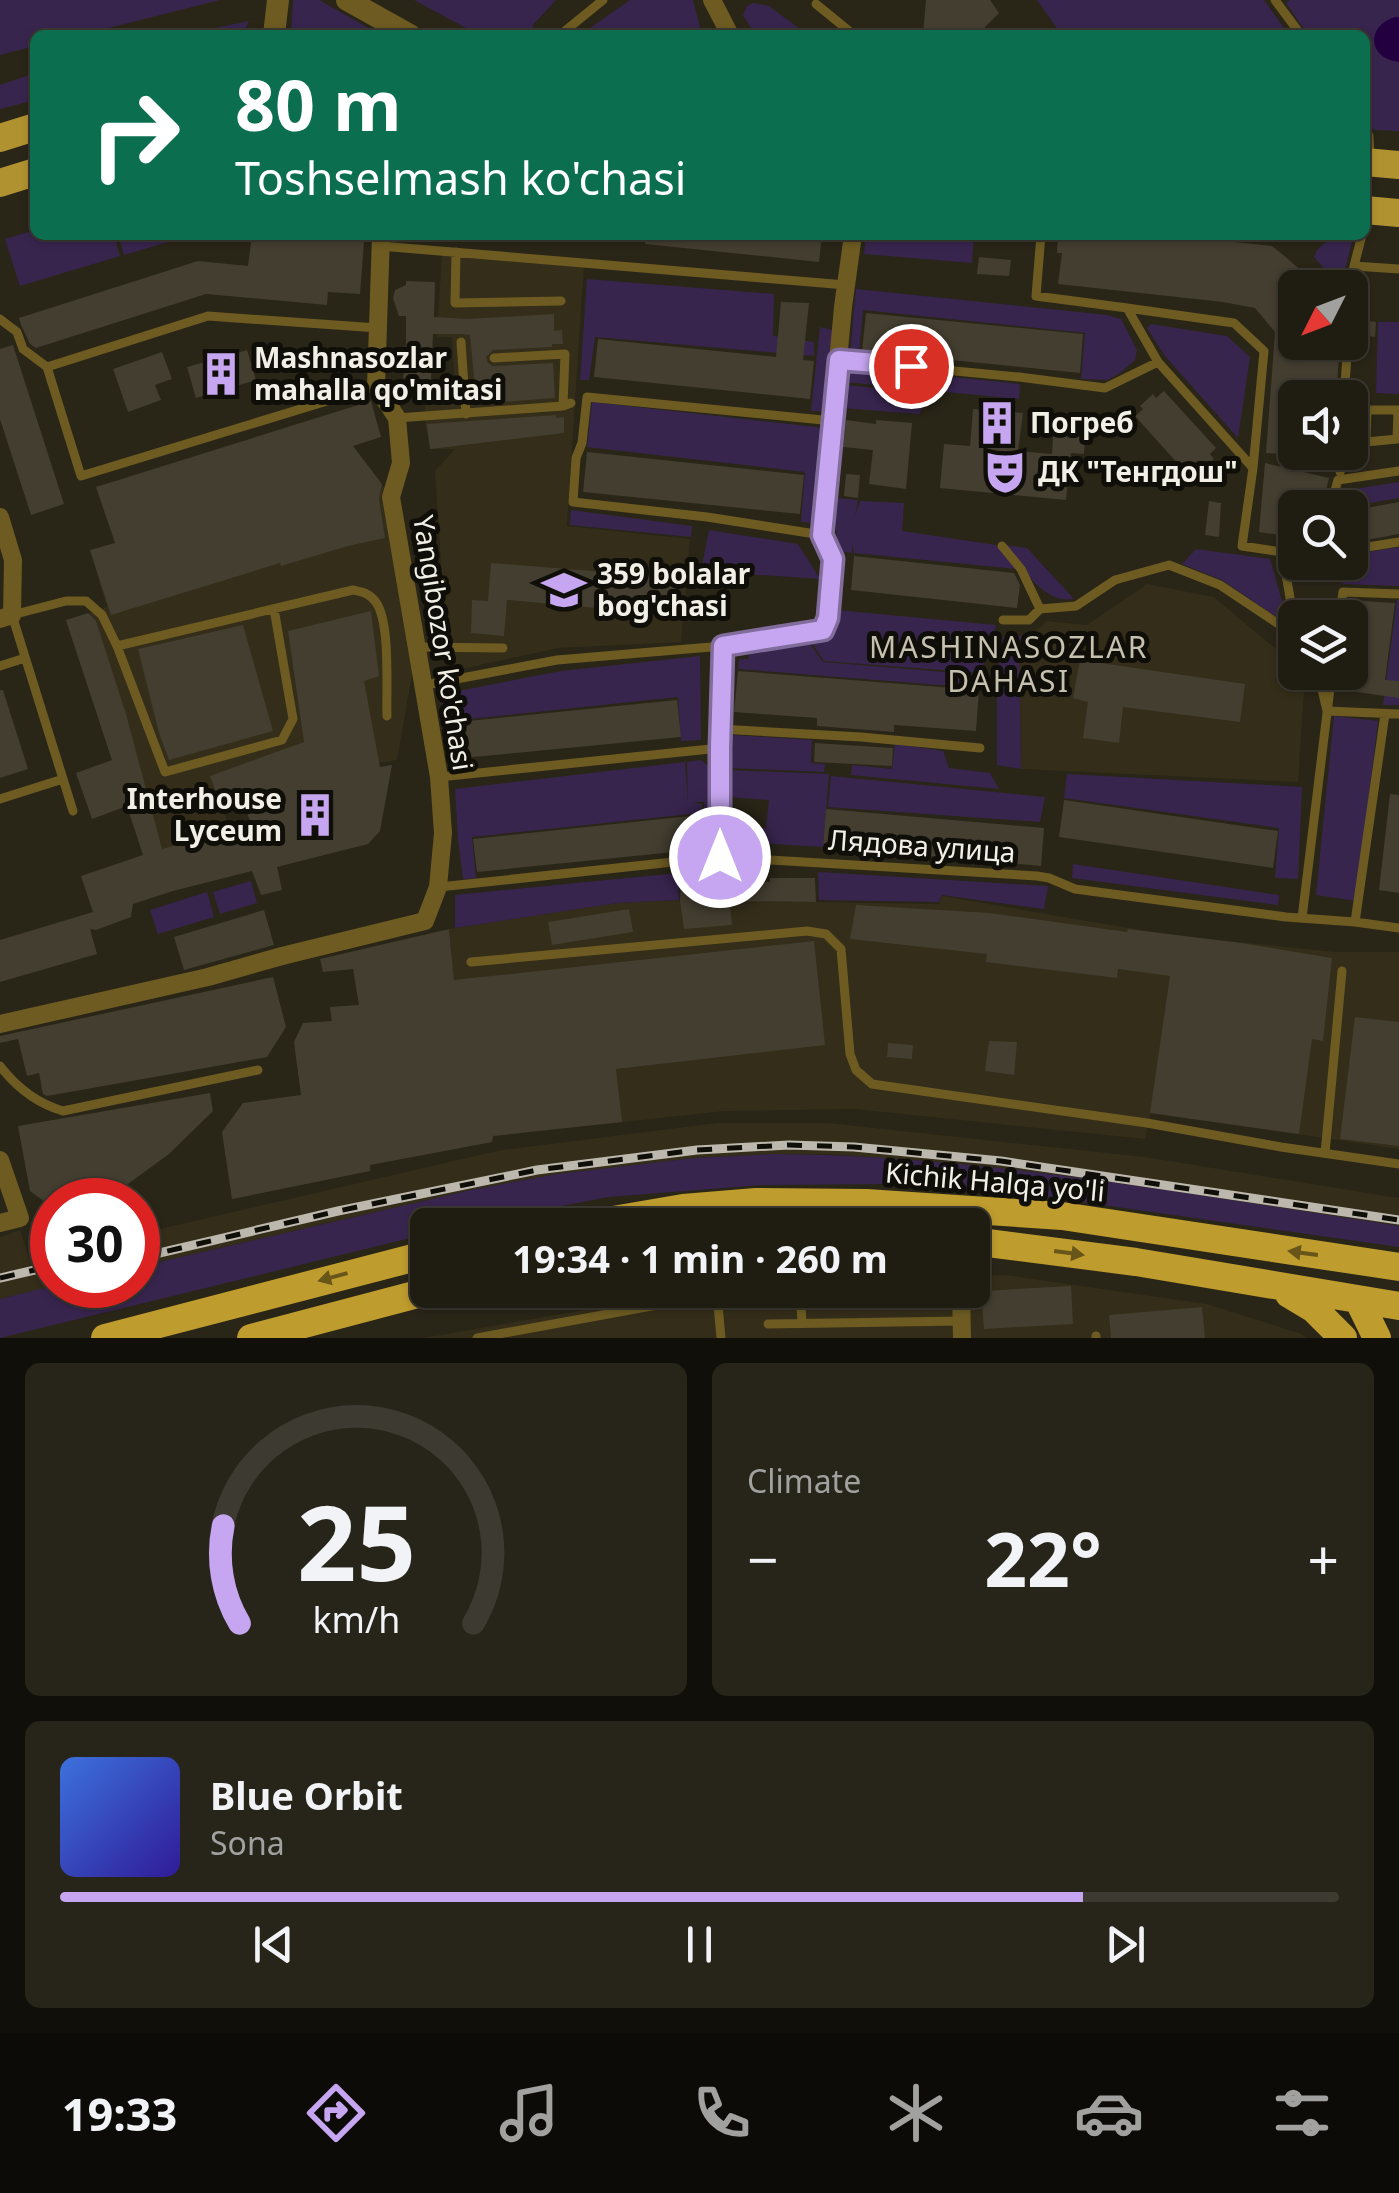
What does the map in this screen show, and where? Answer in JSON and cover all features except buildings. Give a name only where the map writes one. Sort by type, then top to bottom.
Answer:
[{"type":"highway","name":"Kichik Halqa yo'li","points":[[683,1208],[756,1202],[866,1203],[902,1208]]},
{"type":"highway","name":"Kichik Halqa yo'li","points":[[990,1216],[1062,1216],[1399,1267]]},
{"type":"highway","points":[[990,1243],[1136,1262],[1399,1306]]},
{"type":"highway","points":[[105,1338],[410,1259]]},
{"type":"highway","points":[[1274,1286],[1303,1301],[1342,1338]]},
{"type":"highway","points":[[251,1338],[410,1296]]},
{"type":"highway","points":[[1358,1300],[1376,1338]]},
{"type":"main road","points":[[0,138],[30,129]]},
{"type":"main road","points":[[1370,162],[1399,165]]},
{"type":"main road","points":[[0,184],[30,174]]},
{"type":"main road","points":[[1370,217],[1399,213]]},
{"type":"street","points":[[275,30],[278,0]]},
{"type":"street","points":[[347,0],[401,30]]},
{"type":"street","points":[[715,1],[728,30]]},
{"type":"street","points":[[720,857],[723,646],[823,630],[828,618],[833,559],[822,535],[852,240]]},
{"type":"street","points":[[381,241],[376,386],[397,418]]},
{"type":"street","name":"Yangibozor ko'chasi","points":[[397,418],[401,463],[391,497],[439,777],[443,833],[438,888]]},
{"type":"street","points":[[0,517],[13,560],[6,617]]},
{"type":"street","points":[[0,1024],[425,921],[438,888]]},
{"type":"street","points":[[0,1160],[20,1218],[0,1224]]},
{"type":"lane","points":[[566,30],[603,0]]},
{"type":"lane","points":[[1275,0],[1297,30]]},
{"type":"lane","points":[[816,4],[848,30]]},
{"type":"lane","points":[[1041,240],[1036,296],[1234,324],[1264,351],[1242,546],[1278,551]]},
{"type":"lane","points":[[1354,270],[1360,240]]},
{"type":"lane","points":[[381,241],[456,252],[847,285]]},
{"type":"lane","points":[[456,252],[455,304],[561,301]]},
{"type":"lane","points":[[1354,266],[1399,269]]},
{"type":"lane","points":[[1127,308],[1158,362],[1253,468]]},
{"type":"lane","points":[[47,367],[208,316],[378,328]]},
{"type":"lane","points":[[0,319],[17,332],[24,350],[47,367],[81,476],[376,386]]},
{"type":"lane","points":[[461,342],[466,414]]},
{"type":"lane","points":[[397,418],[567,404],[565,354],[494,358]]},
{"type":"lane","points":[[839,360],[1105,388],[1158,362]]},
{"type":"lane","points":[[822,535],[573,502],[576,458],[582,443],[587,398],[833,421]]},
{"type":"lane","points":[[1367,410],[1398,410],[1398,439],[1366,442],[1367,410]]},
{"type":"lane","points":[[1335,490],[1339,470]]},
{"type":"lane","points":[[1339,475],[1343,470]]},
{"type":"lane","points":[[1339,475],[1399,471]]},
{"type":"lane","points":[[1368,547],[1399,542]]},
{"type":"lane","points":[[1002,546],[1028,580],[1040,609]]},
{"type":"lane","points":[[1003,620],[1029,620],[1040,609],[1076,606],[1115,580],[1168,564],[1220,585],[1278,624]]},
{"type":"lane","points":[[118,646],[353,590],[368,594],[378,604],[385,626],[387,716]]},
{"type":"lane","points":[[1342,600],[1343,592],[1399,594]]},
{"type":"lane","points":[[73,811],[25,658],[6,617],[66,601],[86,600],[102,616],[118,646],[166,772],[282,740],[293,719],[274,609]]},
{"type":"lane","points":[[416,646],[502,648]]},
{"type":"lane","points":[[422,685],[557,660],[723,646]]},
{"type":"lane","points":[[0,666],[25,658]]},
{"type":"lane","points":[[1322,690],[1327,710]]},
{"type":"lane","points":[[1302,918],[1330,690]]},
{"type":"lane","points":[[1327,710],[1399,714]]},
{"type":"lane","points":[[1355,922],[1385,714]]},
{"type":"lane","points":[[439,777],[720,739],[828,735],[980,748]]},
{"type":"lane","points":[[0,799],[63,778]]},
{"type":"lane","name":"Лядова улица","points":[[438,888],[720,857],[1037,876],[1075,890],[1399,928]]},
{"type":"lane","points":[[471,962],[807,931],[826,934],[841,949],[850,1054],[856,1070],[872,1084],[1399,1164]]},
{"type":"lane","points":[[1325,1153],[1342,971]]},
{"type":"lane","points":[[0,1066],[42,1105],[63,1112],[258,1070]]},
{"type":"lane","points":[[477,1338],[641,1308]]},
{"type":"lane","points":[[718,1308],[721,1338]]},
{"type":"lane","points":[[801,1308],[802,1323]]},
{"type":"lane","points":[[768,1324],[962,1330]]},
{"type":"shaded area","points":[[0,0],[220,0],[101,30],[30,30],[30,47],[0,55]]},
{"type":"shaded area","points":[[293,0],[319,0],[372,30],[291,30]]},
{"type":"shaded area","points":[[414,0],[556,0],[532,26],[536,30],[470,30]]},
{"type":"shaded area","points":[[630,0],[693,0],[701,30],[587,30]]},
{"type":"shaded area","points":[[1037,0],[1264,0],[1285,30],[1058,30]]},
{"type":"shaded area","points":[[1399,0],[1399,131],[1374,130],[1370,125],[1370,30],[1305,30],[1286,3]]},
{"type":"shaded area","points":[[747,6],[769,6],[801,30],[752,30],[743,15]]},
{"type":"shaded area","points":[[1399,17],[1399,62],[1381,55],[1374,42],[1379,27]]},
{"type":"shaded area","points":[[249,21],[244,30],[205,30]]},
{"type":"shaded area","points":[[30,75],[30,101],[0,109],[0,85]]},
{"type":"shaded area","points":[[30,232],[30,240],[115,240],[120,256],[20,286],[5,239]]},
{"type":"shaded area","points":[[120,240],[175,240],[124,255]]},
{"type":"shaded area","points":[[865,240],[974,240],[972,263],[864,254]]},
{"type":"shaded area","points":[[1328,240],[1353,240],[1345,270],[1325,270],[1314,257]]},
{"type":"shaded area","name":"359 bolalar bog'chasi","points":[[442,251],[584,264],[567,526],[690,539],[681,642],[558,648],[448,672],[435,471],[455,449],[430,449],[425,422],[425,400],[455,396],[452,337],[437,337]]},
{"type":"shaded area","points":[[587,279],[774,294],[773,336],[814,342],[814,356],[595,337],[589,380],[580,380]]},
{"type":"shaded area","points":[[856,289],[1107,315],[1121,319],[1137,350],[1135,360],[1108,380],[1081,379],[1085,333],[863,310],[859,353],[850,353]]},
{"type":"shaded area","points":[[1378,322],[1399,322],[1399,394],[1376,393]]},
{"type":"shaded area","points":[[1151,324],[1227,336],[1250,357],[1238,438],[1165,356],[1147,328]]},
{"type":"shaded area","points":[[820,327],[832,330],[827,407],[811,411]]},
{"type":"shaded area","points":[[845,366],[1020,384],[1019,399],[844,382]]},
{"type":"shaded area","points":[[844,385],[932,393],[919,414],[842,408]]},
{"type":"shaded area","points":[[592,402],[824,430],[816,520],[801,522],[805,472],[587,447]]},
{"type":"shaded area","points":[[369,467],[384,487],[414,664],[397,760],[278,781],[220,803],[231,830],[143,855],[66,621],[107,607],[90,551]]},
{"type":"shaded area","points":[[1399,482],[1399,498],[1368,503],[1368,490],[1348,490]]},
{"type":"shaded area","points":[[837,498],[858,500],[855,516],[860,501],[904,503],[902,531],[996,545],[1017,569],[854,553],[852,543],[852,553],[839,551],[834,515]]},
{"type":"shaded area","points":[[571,510],[692,526],[691,537],[570,525]]},
{"type":"shaded area","points":[[709,530],[798,544],[820,579],[701,571]]},
{"type":"shaded area","points":[[1005,545],[1027,548],[1074,599],[1052,596],[1043,590]]},
{"type":"shaded area","points":[[1399,547],[1399,586],[1332,580],[1368,580],[1368,552]]},
{"type":"shaded area","points":[[1196,549],[1270,559],[1282,600],[1278,600],[1278,618],[1222,580],[1182,564]]},
{"type":"shaded area","points":[[1147,584],[1214,597],[1278,651],[1278,690],[1304,690],[1298,782],[1021,769],[1019,648],[1046,621],[1087,625]]},
{"type":"shaded area","points":[[1397,600],[1399,705],[1383,705]]},
{"type":"shaded area","points":[[836,610],[996,625],[981,673],[824,661],[809,639],[830,632]]},
{"type":"shaded area","points":[[1029,636],[1019,649],[1021,769],[997,765],[997,679],[1003,637]]},
{"type":"shaded area","points":[[807,640],[823,662],[980,675],[978,688],[738,669],[739,659],[748,659],[751,648]]},
{"type":"shaded area","points":[[700,656],[701,740],[681,741],[678,697],[442,722],[442,699],[448,693],[561,671]]},
{"type":"shaded area","points":[[1334,716],[1378,721],[1356,901],[1316,895]]},
{"type":"shaded area","points":[[734,735],[812,740],[811,763],[825,764],[824,772],[730,768],[730,739]]},
{"type":"shaded area","points":[[895,744],[943,751],[949,768],[990,773],[999,789],[851,775],[852,765],[892,769]]},
{"type":"shaded area","points":[[701,760],[708,766],[711,818],[705,828],[704,802],[693,802],[702,804],[703,855],[695,855],[691,814],[472,837],[476,878],[463,879],[455,789],[685,762],[688,803],[687,762]]},
{"type":"shaded area","points":[[729,770],[829,774],[823,847],[743,842],[744,827],[766,828],[769,800],[728,797]]},
{"type":"shaded area","points":[[1067,774],[1302,787],[1298,879],[1275,878],[1279,828],[1064,798]]},
{"type":"shaded area","points":[[831,776],[1045,797],[1040,822],[828,807]]},
{"type":"shaded area","points":[[1073,864],[1279,895],[1278,905],[1072,878]]},
{"type":"shaded area","points":[[818,872],[1048,886],[1044,909],[942,895],[939,902],[819,900]]},
{"type":"shaded area","points":[[678,873],[679,900],[617,903],[455,928],[455,895]]},
{"type":"shaded area","points":[[251,881],[257,903],[220,914],[213,892]]},
{"type":"shaded area","points":[[207,892],[214,917],[158,934],[150,910]]},
{"type":"shaded area","points":[[942,896],[1170,935],[1337,952],[1399,952],[1399,1149],[1151,1113],[1145,1139],[854,1109],[725,1111],[493,1136],[492,1142],[371,1165],[370,1171],[232,1199],[222,1132],[243,1103],[301,1095],[294,1042],[331,1021],[330,1007],[359,1005],[356,990],[454,979],[449,929],[617,903],[679,900],[939,904]]},
{"type":"shaded area","points":[[717,1123],[828,1123],[1145,1157],[1399,1198],[1399,1226],[978,1165],[772,1154],[695,1158],[557,1174],[160,1262],[160,1229],[501,1150]]},
{"type":"shaded area","points":[[772,1154],[851,1156],[1008,1169],[1399,1226],[1399,1247],[1040,1196],[889,1184],[762,1185],[608,1197],[553,1208],[410,1208],[410,1238],[160,1299],[160,1262],[471,1190],[557,1174],[695,1158]]},
{"type":"shaded area","points":[[20,1230],[30,1257],[30,1292],[0,1299],[0,1237]]},
{"type":"shaded area","points":[[990,1275],[1207,1304],[1306,1338],[423,1338],[597,1308],[990,1308]]},
{"type":"shaded area","points":[[30,1292],[30,1308],[123,1308],[0,1338],[0,1299]]},
{"type":"railway","points":[[160,1253],[537,1170],[697,1150],[789,1145],[1001,1161],[1399,1220]]},
{"type":"railway","points":[[0,1278],[30,1271]]},
{"type":"place","name":"Mashnasozlar mahalla qo'mitasi","points":[[221,374]]},
{"type":"place","name":"Погреб","points":[[997,423]]},
{"type":"place","name":"ДК \"Тенгдош\"","points":[[1005,472]]},
{"type":"place","name":"359 bolalar bog'chasi","points":[[564,590]]},
{"type":"place","name":"Interhouse Lyceum","points":[[315,815]]},
{"type":"district","name":"MASHINASOZLAR DAHASI","points":[[1009,665]]},
{"type":"route","points":[[720,857],[723,646],[823,630],[828,618],[833,559],[822,535],[839,360],[911,366]]}]
